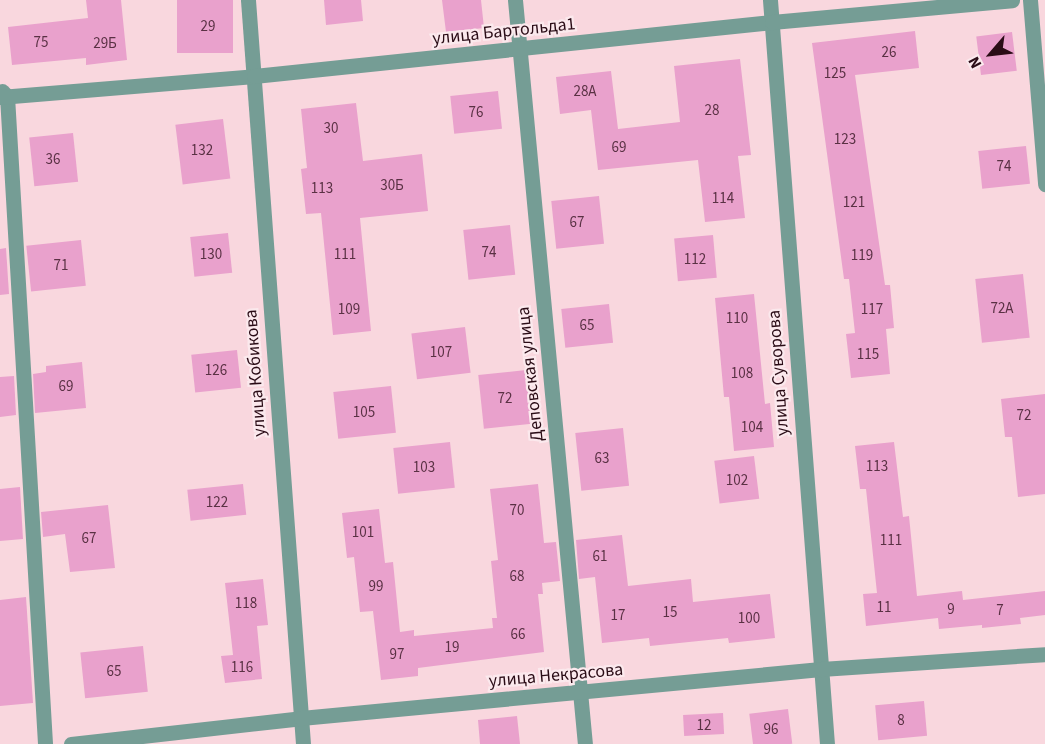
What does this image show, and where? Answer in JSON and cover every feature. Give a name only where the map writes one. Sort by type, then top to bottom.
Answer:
[{"type":"street","name":"улица Кобикова","points":[[248,0],[303,744]]},
{"type":"street","name":"Деповская улица","points":[[514,0],[583,693],[585,744]]},
{"type":"street","name":"улица Суворова","points":[[770,0],[827,744]]},
{"type":"street","name":"улица Бартольда1","points":[[2,94],[254,76],[772,22],[1012,0]]},
{"type":"street","points":[[1030,0],[1045,184]]},
{"type":"street","points":[[2,94],[45,744]]},
{"type":"street","name":"улица Некрасова","points":[[71,744],[301,718],[821,669],[1045,654]]},
{"type":"building","points":[[86,0],[121,0],[127,60],[86,65],[86,58],[12,65],[8,27],[88,18]]},
{"type":"building","points":[[177,0],[233,0],[233,53],[177,53]]},
{"type":"building","points":[[324,0],[361,0],[363,21],[326,25]]},
{"type":"building","points":[[442,0],[481,0],[484,28],[446,32]]},
{"type":"building","points":[[915,31],[919,68],[855,75],[885,285],[890,285],[894,328],[886,329],[890,374],[851,378],[846,334],[855,333],[849,279],[844,279],[812,43]]},
{"type":"building","points":[[1012,32],[1017,71],[981,75],[976,36]]},
{"type":"building","points":[[740,59],[751,155],[738,156],[745,218],[705,222],[698,160],[598,170],[591,110],[560,114],[556,77],[611,71],[618,129],[680,122],[674,66]]},
{"type":"building","points":[[498,91],[502,129],[454,134],[450,96]]},
{"type":"building","points":[[356,103],[363,161],[422,154],[428,211],[360,218],[371,331],[333,335],[321,213],[306,214],[301,169],[307,168],[301,109]]},
{"type":"building","points":[[223,119],[230,179],[183,184],[175,125]]},
{"type":"building","points":[[73,133],[78,182],[34,186],[29,138]]},
{"type":"building","points":[[1026,146],[1030,184],[982,189],[978,151]]},
{"type":"building","points":[[599,196],[604,244],[556,249],[551,201]]},
{"type":"building","points":[[510,225],[515,275],[468,280],[463,230]]},
{"type":"building","points":[[228,233],[232,273],[194,277],[190,237]]},
{"type":"building","points":[[713,235],[717,278],[678,281],[674,238]]},
{"type":"building","points":[[81,240],[86,286],[31,291],[26,246]]},
{"type":"building","points":[[6,248],[9,294],[0,295],[0,249]]},
{"type":"building","points":[[1023,274],[1030,338],[982,343],[975,279]]},
{"type":"building","points":[[754,294],[765,404],[770,403],[774,447],[734,451],[729,397],[724,397],[715,298]]},
{"type":"building","points":[[609,304],[613,343],[565,348],[561,309]]},
{"type":"building","points":[[465,327],[471,373],[417,379],[411,334]]},
{"type":"building","points":[[237,350],[241,388],[195,393],[191,355]]},
{"type":"building","points":[[82,362],[86,408],[35,413],[33,374],[46,372],[46,366]]},
{"type":"building","points":[[526,370],[532,424],[484,429],[478,375]]},
{"type":"building","points":[[14,376],[16,415],[0,417],[0,377]]},
{"type":"building","points":[[391,386],[396,433],[338,439],[333,392]]},
{"type":"building","points":[[1045,394],[1045,494],[1018,497],[1012,437],[1005,437],[1001,399]]},
{"type":"building","points":[[623,428],[629,486],[581,491],[575,433]]},
{"type":"building","points":[[450,442],[455,488],[398,494],[393,448]]},
{"type":"building","points":[[894,442],[903,517],[909,516],[917,596],[962,591],[963,600],[1045,591],[1045,615],[1020,618],[1021,624],[982,628],[982,625],[939,629],[938,618],[866,626],[863,594],[877,593],[866,489],[860,489],[855,446]]},
{"type":"building","points":[[754,456],[759,499],[720,504],[714,461]]},
{"type":"building","points":[[243,484],[246,515],[191,521],[187,490]]},
{"type":"building","points":[[538,484],[544,543],[556,542],[560,581],[542,583],[543,594],[538,594],[544,652],[418,668],[418,676],[381,680],[373,611],[360,612],[354,557],[347,558],[342,513],[379,509],[385,563],[393,562],[400,632],[414,630],[414,636],[493,628],[492,618],[497,618],[491,561],[498,560],[490,489]]},
{"type":"building","points":[[20,487],[23,539],[0,541],[0,489]]},
{"type":"building","points":[[108,505],[115,568],[70,572],[65,534],[43,537],[41,512]]},
{"type":"building","points":[[622,535],[628,586],[691,579],[693,602],[770,594],[775,638],[729,643],[728,638],[650,646],[649,638],[602,643],[595,577],[579,579],[576,540]]},
{"type":"building","points":[[263,579],[268,625],[257,626],[262,679],[225,683],[221,656],[233,655],[225,583]]},
{"type":"building","points":[[26,597],[33,703],[0,706],[0,600]]},
{"type":"building","points":[[143,646],[148,692],[85,698],[80,653]]},
{"type":"building","points":[[924,701],[927,736],[878,740],[875,705]]},
{"type":"building","points":[[788,709],[792,744],[753,744],[749,714]]},
{"type":"building","points":[[723,713],[724,734],[684,736],[683,715]]},
{"type":"building","points":[[517,716],[520,744],[480,744],[478,720]]}]
